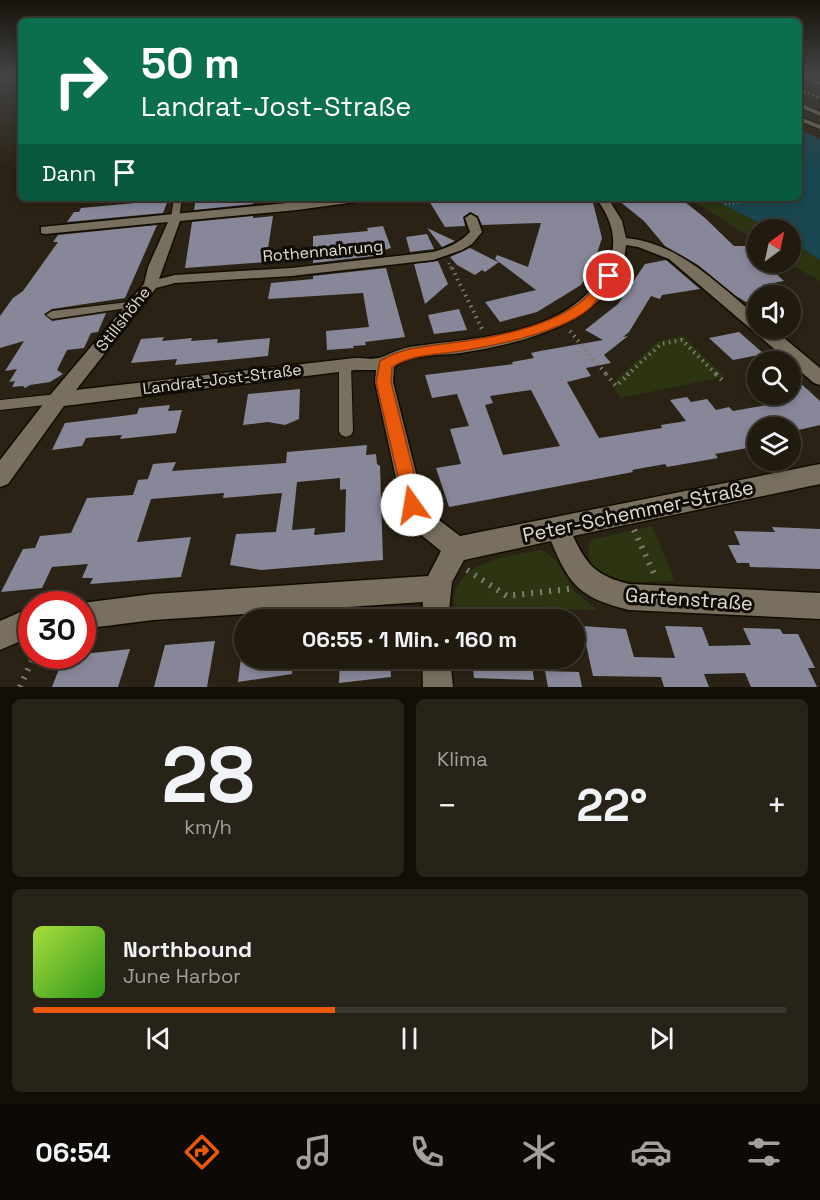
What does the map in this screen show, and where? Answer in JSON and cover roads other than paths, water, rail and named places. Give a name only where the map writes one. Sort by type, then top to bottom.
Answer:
[{"type":"street","points":[[45,230],[341,201]]},
{"type":"street","points":[[604,201],[614,215],[621,241],[640,243],[674,256],[747,317]]},
{"type":"street","name":"Stillshöhe","points":[[0,477],[58,399],[151,285],[152,272],[171,236],[175,218]]},
{"type":"street","name":"Rothennahrung","points":[[151,285],[175,279],[291,272],[445,254],[460,247],[476,232],[471,218]]},
{"type":"street","name":"Landrat-Jost-Straße","points":[[58,399],[345,365],[385,364],[401,355],[489,343],[560,319],[586,304],[598,292],[616,264],[621,252],[621,241]]},
{"type":"street","points":[[773,339],[820,378]]},
{"type":"street","points":[[385,364],[384,382],[412,505],[423,522],[462,560],[443,566],[436,588],[435,609]]},
{"type":"street","name":"Peter-Schemmer-Straße","points":[[462,560],[558,528],[820,474]]},
{"type":"street","name":"Gartenstraße","points":[[558,528],[572,563],[582,577],[612,593],[629,597],[820,606]]},
{"type":"street","points":[[96,614],[153,607],[436,588]]},
{"type":"street","points":[[0,636],[18,627]]},
{"type":"street","points":[[437,669],[438,687]]},
{"type":"lane","points":[[802,106],[820,114]]},
{"type":"lane","points":[[802,119],[820,128]]},
{"type":"lane","points":[[175,218],[178,201]]},
{"type":"lane","points":[[52,315],[137,304]]},
{"type":"lane","points":[[345,365],[346,431]]},
{"type":"lane","points":[[0,405],[58,399]]},
{"type":"water","points":[[802,131],[820,139],[820,260],[801,248],[801,219],[752,219],[717,201],[802,201]]}]
